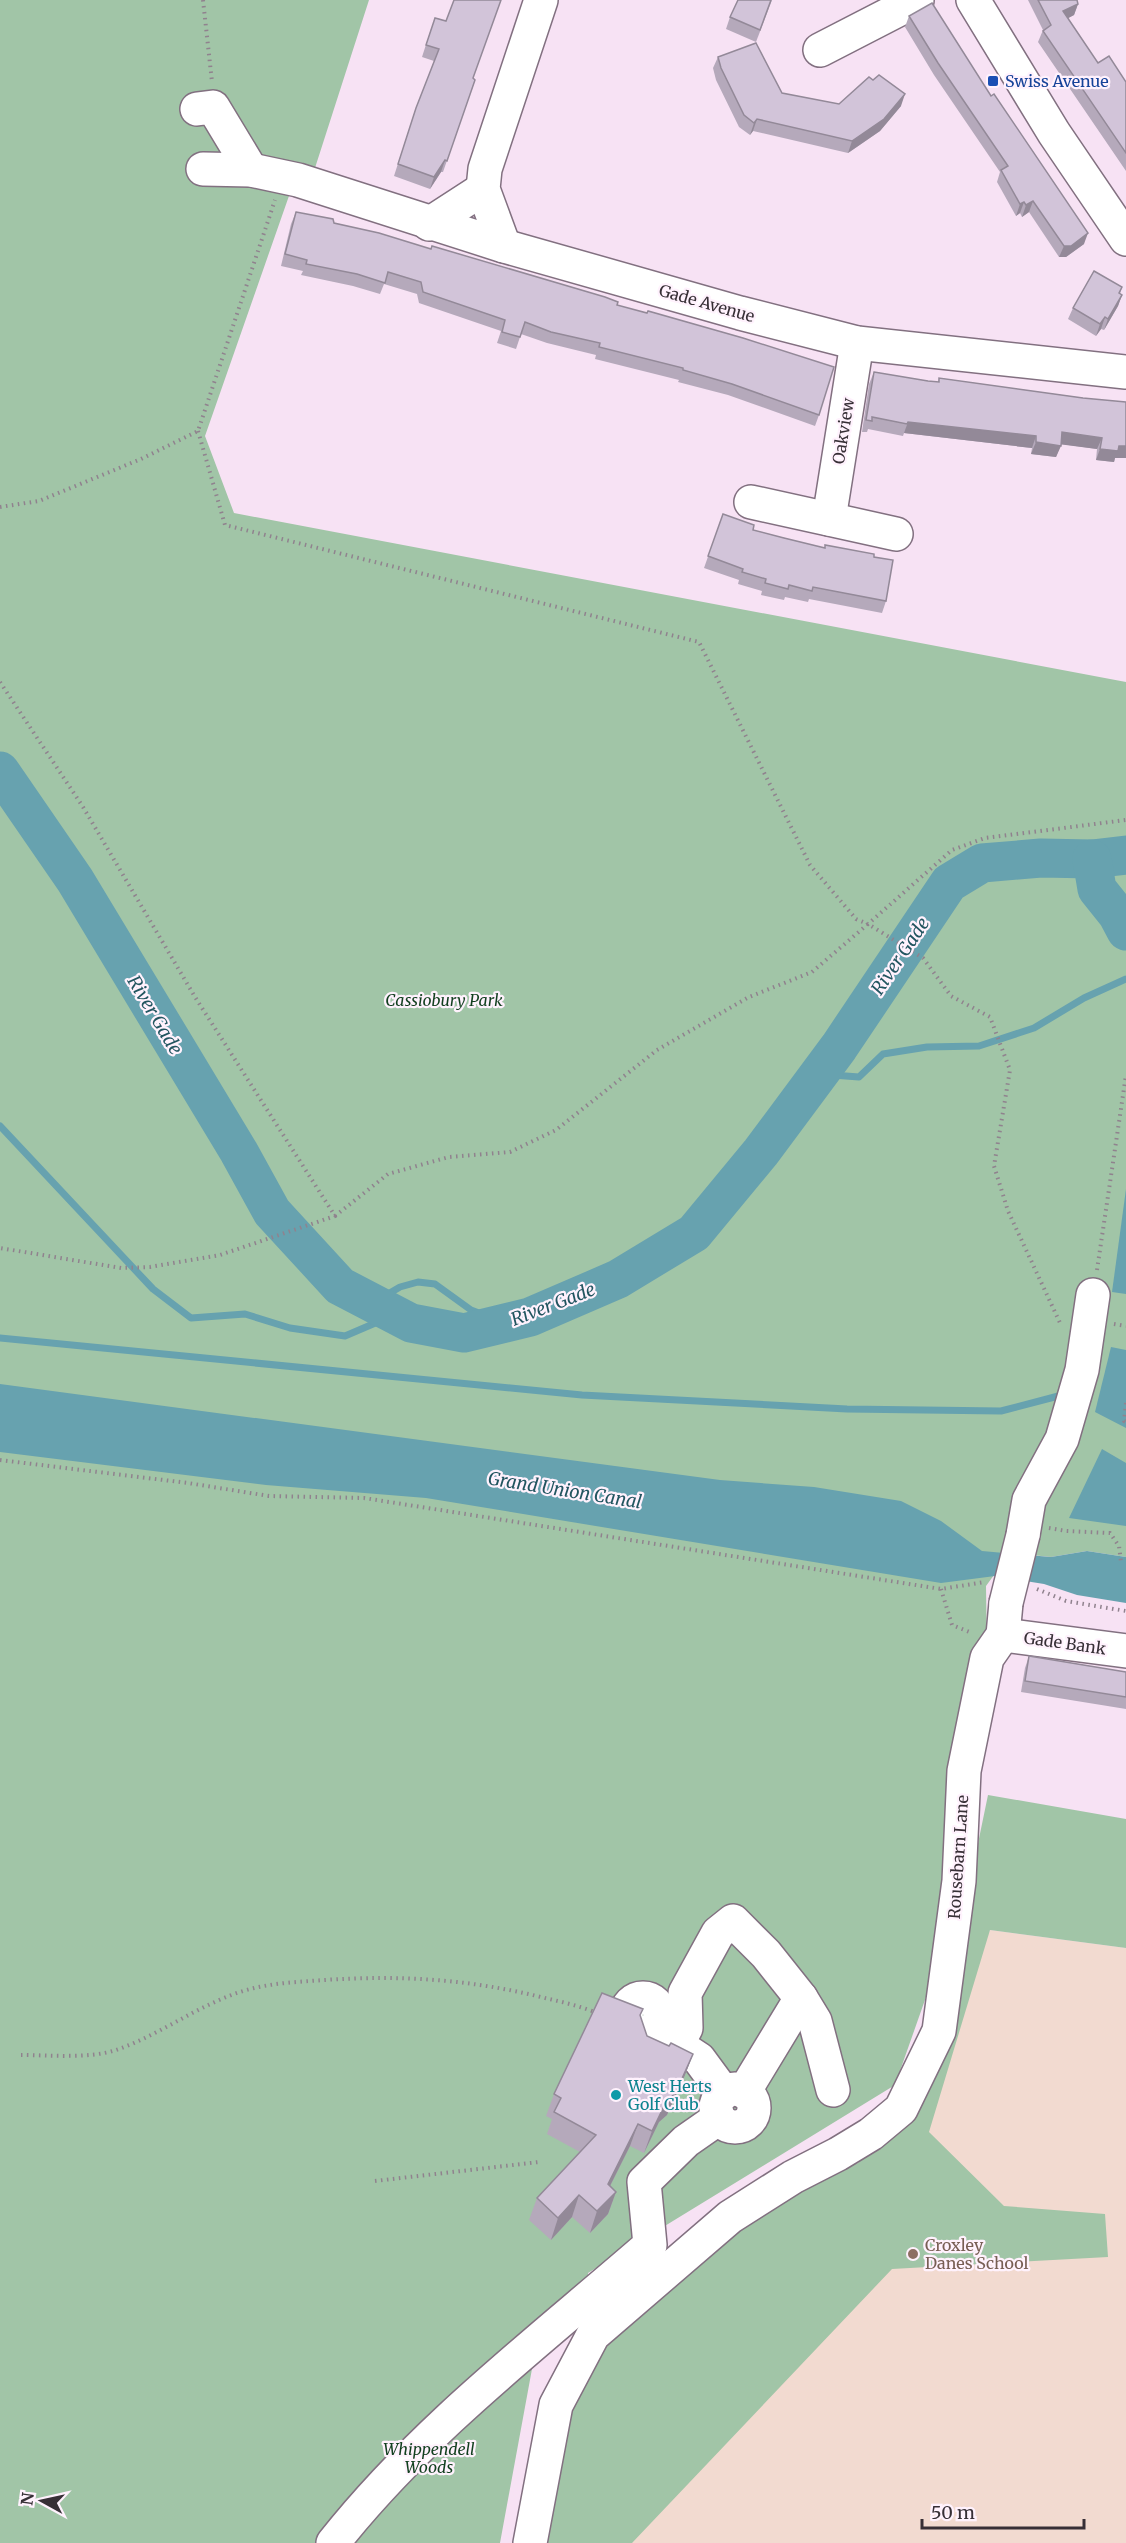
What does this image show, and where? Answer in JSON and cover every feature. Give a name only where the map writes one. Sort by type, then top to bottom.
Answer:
[{"type":"street","points":[[504,246],[483,189],[484,169],[541,0]]},
{"type":"street","points":[[820,51],[918,0]]},
{"type":"street","points":[[973,0],[1054,134],[1126,238]]},
{"type":"street","points":[[205,108],[251,170]]},
{"type":"street","name":"Gade Avenue","points":[[204,169],[251,170],[291,179],[504,246],[740,313],[857,343],[1126,372]]},
{"type":"street","points":[[429,224],[483,189]]},
{"type":"street","name":"Oakview","points":[[829,519],[857,343]]},
{"type":"street","points":[[751,502],[896,534]]},
{"type":"street","name":"Rousebarn Lane","points":[[530,2543],[556,2405],[593,2335],[730,2217],[792,2177],[872,2134],[901,2109],[939,2031],[959,1881],[964,1771],[987,1658],[1000,1639],[1029,1500],[1062,1438],[1075,1394],[1093,1294]]},
{"type":"street","name":"Gade Bank","points":[[1000,1639],[1126,1651]]},
{"type":"street","points":[[729,2101],[699,2059],[665,2037],[686,2028],[685,1993],[718,1933],[733,1921],[766,1954],[801,1998],[815,2021],[833,2090]]},
{"type":"street","points":[[333,2543],[366,2501],[440,2427],[650,2245],[644,2182],[729,2101],[801,1998]]},
{"type":"path","points":[[203,0],[210,46],[205,108]]},
{"type":"path","points":[[291,179],[198,431],[225,525],[699,642],[810,865],[856,919],[886,934],[923,958],[951,996],[990,1017],[1010,1070],[994,1166],[1008,1211],[1062,1327]]},
{"type":"path","points":[[0,507],[39,501],[141,459],[198,431]]},
{"type":"path","points":[[0,682],[82,807],[195,997],[334,1216]]},
{"type":"path","points":[[0,1248],[121,1268],[150,1267],[220,1255],[334,1216],[388,1174],[449,1157],[510,1152],[556,1130],[657,1050],[749,997],[813,972],[952,850],[985,838],[1126,820]]},
{"type":"path","points":[[1093,1294],[1126,1075]]},
{"type":"path","points":[[1126,1403],[1124,1421],[1126,1422]]},
{"type":"path","points":[[0,1460],[188,1483],[269,1496],[364,1498],[941,1589],[952,1624],[1000,1639]]},
{"type":"path","points":[[1024,1528],[1110,1533],[1119,1546],[1121,1562]]},
{"type":"path","points":[[21,2055],[94,2054],[114,2051],[219,1999],[246,1990],[277,1984],[314,1981],[390,1978],[464,1981],[498,1986],[554,2000],[588,2009],[605,2017]]},
{"type":"path","points":[[375,2181],[538,2162]]},
{"type":"shaded area","name":"Croxley Danes School","points":[[990,1930],[1126,1948],[1126,2543],[524,2543],[800,2185],[858,2163],[887,2135]]},
{"type":"green space","points":[[0,0],[369,0],[314,171],[290,193],[205,436],[234,513],[1126,682],[1126,1557],[1087,1551],[1051,1557],[1010,1553],[986,1586],[987,1658],[926,1997],[895,2085],[588,2273],[595,2311],[534,2358],[500,2543],[0,2543]]},
{"type":"green space","points":[[988,1795],[1126,1819],[1126,1948],[990,1930],[929,2132],[1004,2206],[1105,2214],[1108,2257],[892,2269],[632,2543],[524,2543],[564,2384],[652,2292],[800,2185],[858,2163],[887,2135],[952,1969]]},
{"type":"water","points":[[1126,1189],[1126,1294],[1112,1292]]},
{"type":"water","points":[[1111,1347],[1126,1350],[1126,1428],[1095,1412]]},
{"type":"water","name":"Grand Union Canal","points":[[0,1384],[720,1480],[814,1487],[901,1501],[941,1521],[982,1551],[1051,1557],[1087,1551],[1126,1557],[1126,1603],[1077,1595],[1044,1584],[995,1576],[941,1583],[426,1498],[266,1485],[0,1452]]},
{"type":"water","points":[[1102,1449],[1126,1463],[1126,1526],[1069,1518]]},
{"type":"building","points":[[454,0],[501,0],[447,161],[445,160],[434,177],[398,164],[416,108],[439,49],[426,45],[435,18],[446,21]]},
{"type":"building","points":[[738,0],[771,0],[760,30],[730,17]]},
{"type":"building","points":[[1038,0],[1077,0],[1078,4],[1063,11],[1098,63],[1109,56],[1126,82],[1126,153],[1043,31],[1051,25]]},
{"type":"building","points":[[932,3],[991,96],[994,94],[1088,233],[1071,246],[1064,246],[1033,201],[1026,205],[1024,202],[1020,204],[1001,170],[1008,166],[909,16]]},
{"type":"building","points":[[756,43],[782,93],[839,104],[869,77],[873,80],[879,75],[905,94],[884,119],[852,141],[757,119],[754,123],[744,115],[718,57]]},
{"type":"building","points":[[296,212],[333,219],[334,223],[379,233],[431,249],[432,246],[605,297],[618,302],[617,305],[647,313],[648,311],[743,338],[834,367],[819,415],[732,384],[683,370],[683,368],[599,347],[600,343],[551,332],[525,322],[520,337],[502,332],[505,320],[423,292],[421,282],[388,272],[385,283],[357,274],[306,264],[307,260],[285,254]]},
{"type":"building","points":[[1094,271],[1122,287],[1119,293],[1122,295],[1108,319],[1105,317],[1100,324],[1073,308]]},
{"type":"building","points":[[874,372],[928,381],[939,382],[939,378],[1126,402],[1126,446],[1119,446],[1118,451],[1100,449],[1102,438],[1062,432],[1061,446],[1036,442],[1036,436],[908,422],[907,424],[872,417],[872,421],[866,420]]},
{"type":"building","points":[[723,514],[754,525],[753,530],[825,548],[825,545],[893,560],[886,601],[813,587],[812,591],[789,585],[788,589],[765,583],[766,579],[742,572],[743,569],[708,556]]},
{"type":"building","points":[[1029,1656],[1126,1672],[1126,1697],[1025,1681]]},
{"type":"building","name":"West Herts Golf Club","points":[[602,1993],[643,2009],[640,2015],[647,2036],[669,2046],[671,2043],[693,2054],[675,2094],[667,2100],[652,2131],[638,2124],[608,2184],[616,2192],[597,2211],[579,2195],[558,2218],[537,2198],[596,2135],[554,2112],[561,2098],[554,2094]]},
{"type":"waterway","name":"River Gade","points":[[0,771],[75,880],[239,1152],[272,1212],[340,1286],[411,1323],[464,1333],[530,1317],[618,1279],[694,1233],[761,1152],[839,1047],[949,883],[982,863],[1041,858],[1092,859],[1126,855]]},
{"type":"waterway","points":[[1092,859],[1097,889],[1117,914],[1126,931]]},
{"type":"waterway","points":[[819,1074],[859,1077],[883,1054],[927,1047],[979,1046],[1034,1028],[1084,998],[1126,979]]},
{"type":"waterway","points":[[0,1126],[153,1289],[191,1318],[245,1314],[290,1328],[345,1336],[394,1315]]},
{"type":"waterway","points":[[371,1304],[400,1287],[418,1282],[435,1284],[471,1310],[505,1323]]},
{"type":"waterway","points":[[0,1338],[582,1395],[847,1409],[1001,1411],[1066,1394]]},
{"type":"place","name":"Swiss Avenue","points":[[993,81]]},
{"type":"place","name":"West Herts Golf Club","points":[[616,2095]]},
{"type":"place","name":"Croxley Danes School","points":[[913,2254]]},
{"type":"park label","name":"Cassiobury Park","points":[[444,1000]]},
{"type":"park label","name":"Whippendell Woods","points":[[429,2458]]}]
